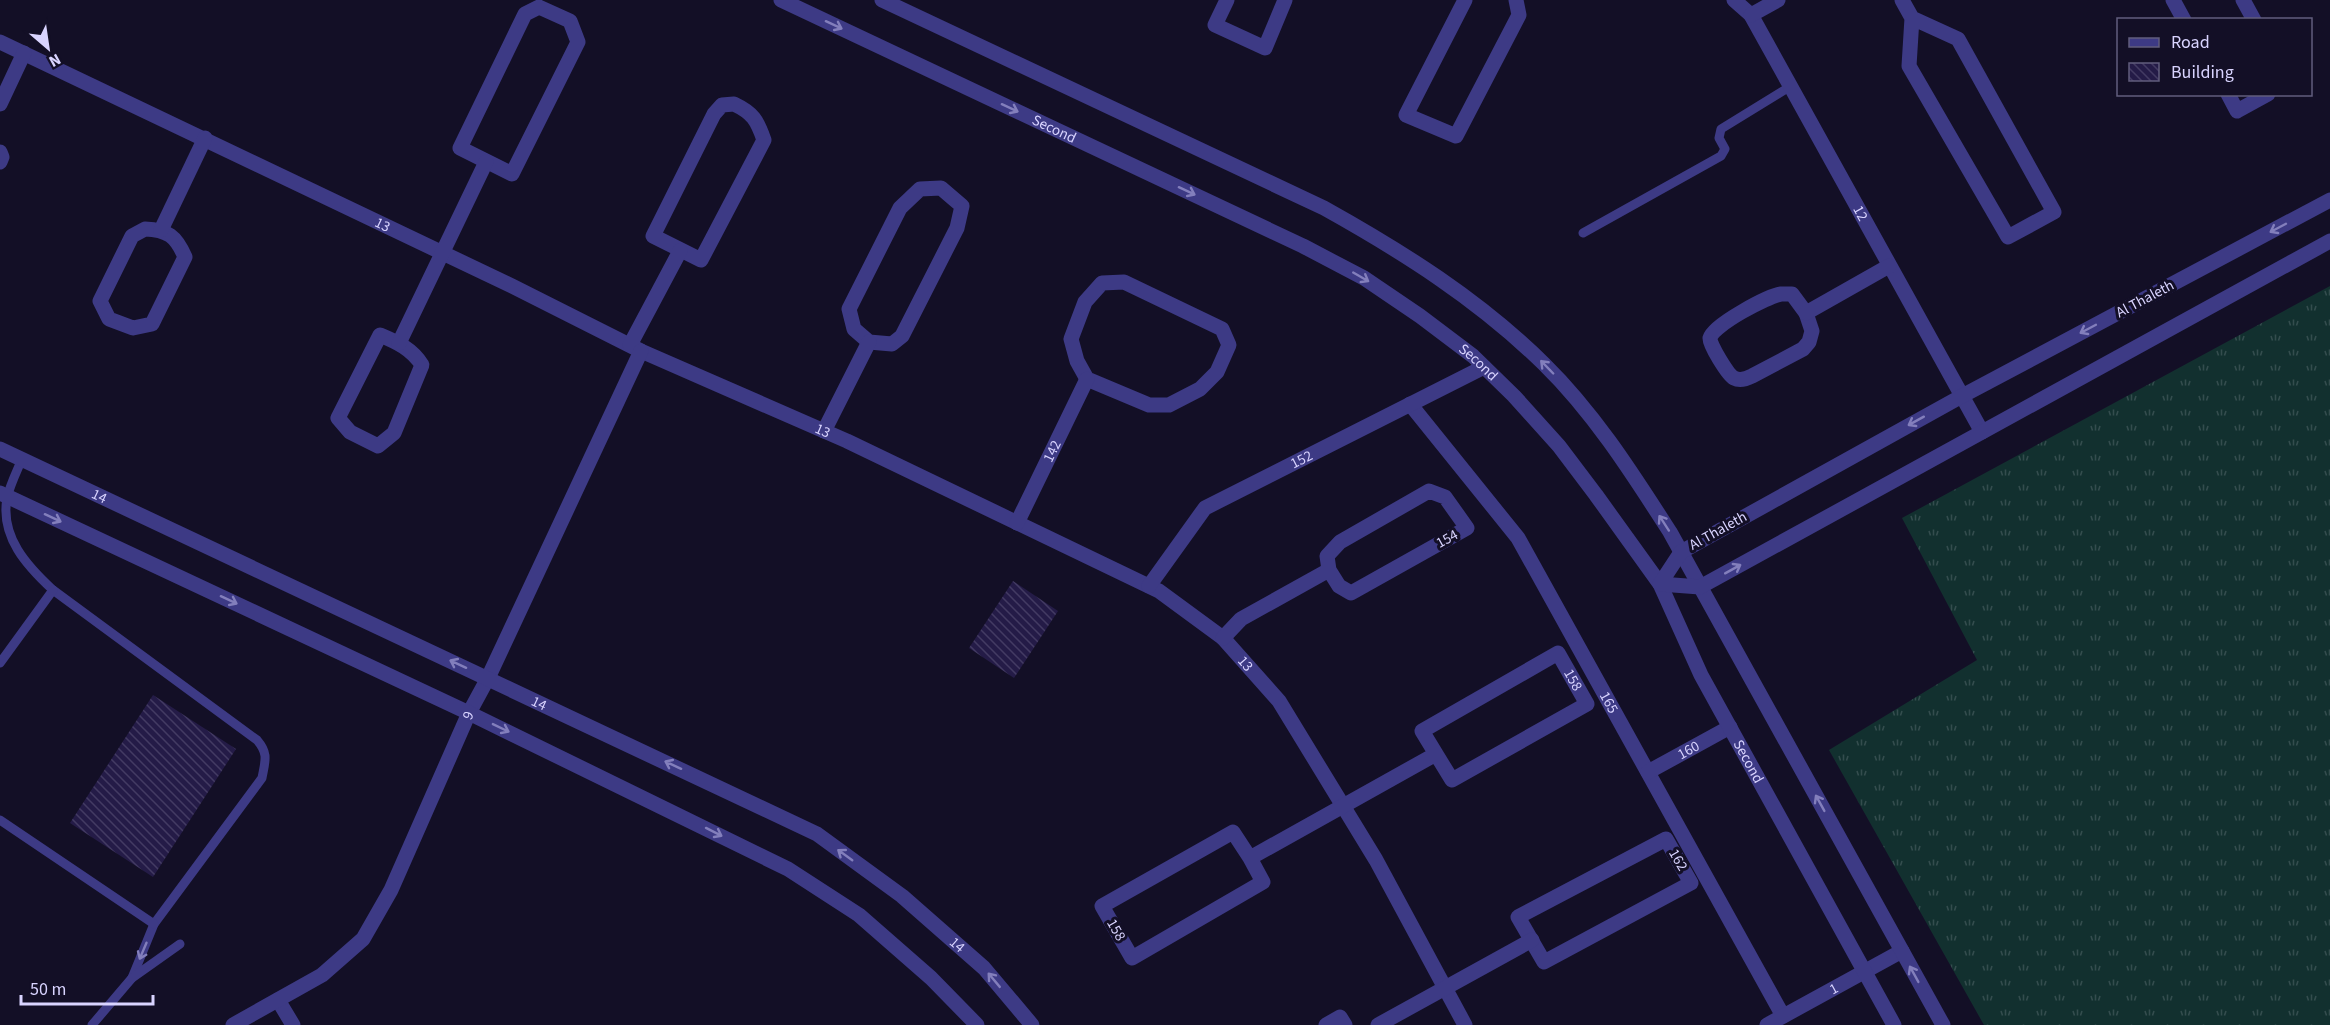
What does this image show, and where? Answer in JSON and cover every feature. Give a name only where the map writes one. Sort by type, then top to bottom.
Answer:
[{"type":"street","name":"Second","points":[[781,0],[803,5],[1303,246],[1364,278],[1420,316],[1484,366],[1559,446],[1660,584],[1701,675],[1894,1025]]},
{"type":"street","points":[[882,0],[1324,208],[1388,243],[1500,324],[1545,364],[1586,411],[1629,469],[1681,552],[1943,1025]]},
{"type":"street","points":[[1227,0],[1215,25],[1265,48],[1285,0]]},
{"type":"street","points":[[1465,0],[1406,115],[1456,136],[1519,15],[1516,0]]},
{"type":"street","name":"12","points":[[1734,0],[1751,15],[1982,432]]},
{"type":"street","points":[[1751,15],[1778,0]]},
{"type":"street","points":[[1902,0],[1912,18],[1909,66],[2008,237],[2054,212],[1958,39],[1912,18]]},
{"type":"street","points":[[2173,0],[2183,18]]},
{"type":"street","points":[[2242,0],[2253,18]]},
{"type":"street","points":[[538,7],[570,21],[578,42],[512,174],[486,162],[460,148],[525,15],[538,7]]},
{"type":"street","name":"13","points":[[0,42],[205,138],[635,348],[824,431],[1159,591],[1223,638],[1279,701],[1376,860],[1465,1025]]},
{"type":"street","points":[[0,104],[24,53]]},
{"type":"street","points":[[2229,96],[2238,111],[2264,96]]},
{"type":"street","points":[[734,104],[748,111],[758,123],[764,140],[701,260],[680,251],[653,236],[714,114],[722,105],[734,104]]},
{"type":"street","points":[[160,230],[205,138]]},
{"type":"street","points":[[0,152],[2,157],[0,162]]},
{"type":"street","points":[[399,343],[486,162]]},
{"type":"street","points":[[941,188],[962,206],[957,228],[902,336],[892,344],[869,342],[854,328],[849,309],[900,208],[920,189],[941,188]]},
{"type":"street","name":"Al Thaleth","points":[[1660,584],[1681,552],[1962,396],[2330,200]]},
{"type":"street","points":[[145,229],[160,230],[178,240],[185,257],[152,324],[133,328],[109,319],[100,301],[132,236],[145,229]]},
{"type":"street","points":[[1660,584],[1700,587],[2330,241]]},
{"type":"street","name":"9","points":[[233,1025],[322,975],[363,939],[391,890],[469,713],[488,678],[680,251]]},
{"type":"street","points":[[1806,313],[1889,266]]},
{"type":"street","points":[[1124,282],[1205,320],[1222,329],[1229,345],[1217,372],[1200,389],[1169,405],[1149,405],[1088,379],[1077,362],[1071,339],[1085,302],[1102,283],[1124,282]]},
{"type":"street","points":[[1792,294],[1806,313],[1812,331],[1807,346],[1745,379],[1735,379],[1730,375],[1710,344],[1712,334],[1722,325],[1771,296],[1792,294]]},
{"type":"street","points":[[380,335],[399,343],[417,357],[422,365],[394,433],[378,446],[350,432],[338,418],[380,335]]},
{"type":"street","points":[[824,431],[869,342]]},
{"type":"street","name":"152","points":[[1149,586],[1205,508],[1484,366]]},
{"type":"street","name":"142","points":[[1017,523],[1088,379]]},
{"type":"street","name":"165","points":[[1410,404],[1518,538],[1783,1016]]},
{"type":"street","name":"14","points":[[0,448],[817,834],[902,896],[984,968],[1032,1025]]},
{"type":"street","name":"154","points":[[1429,491],[1445,497],[1467,528],[1351,593],[1339,586],[1329,570],[1327,556],[1340,542],[1429,491]]},
{"type":"street","points":[[4,494],[469,713],[788,869],[859,915],[931,978],[977,1025]]},
{"type":"street","points":[[1223,638],[1241,619],[1329,570]]},
{"type":"street","name":"158","points":[[1558,653],[1587,704],[1452,780],[1436,754],[1422,731],[1558,653]]},
{"type":"street","name":"160","points":[[1648,772],[1730,727]]},
{"type":"street","points":[[1250,858],[1436,754]]},
{"type":"street","name":"158","points":[[1233,832],[1250,858],[1263,882],[1132,958],[1102,906],[1233,832]]},
{"type":"street","name":"162","points":[[1666,838],[1691,883],[1544,962],[1532,940],[1518,917],[1666,838]]},
{"type":"street","points":[[1378,1025],[1532,940]]},
{"type":"street","name":"1","points":[[1767,1025],[1902,951]]},
{"type":"street","points":[[278,999],[292,1025]]},
{"type":"street","points":[[1326,1025],[1340,1017],[1345,1025]]},
{"type":"lane","points":[[1583,233],[1721,156],[1725,149],[1719,138],[1721,129],[1791,86]]},
{"type":"lane","points":[[22,459],[4,494],[5,512],[7,529],[15,547],[32,570],[53,590],[257,740],[264,749],[266,758],[262,778],[154,924],[132,978]]},
{"type":"lane","points":[[0,663],[53,590]]},
{"type":"lane","points":[[0,820],[154,924]]},
{"type":"lane","points":[[92,1025],[132,978],[180,944]]},
{"type":"green space","points":[[2330,286],[2330,1025],[1984,1025],[1829,750],[1977,660],[1902,518]]},
{"type":"building","points":[[1013,581],[1058,611],[1014,678],[969,648]]},
{"type":"building","points":[[153,695],[236,749],[153,877],[70,823]]}]
